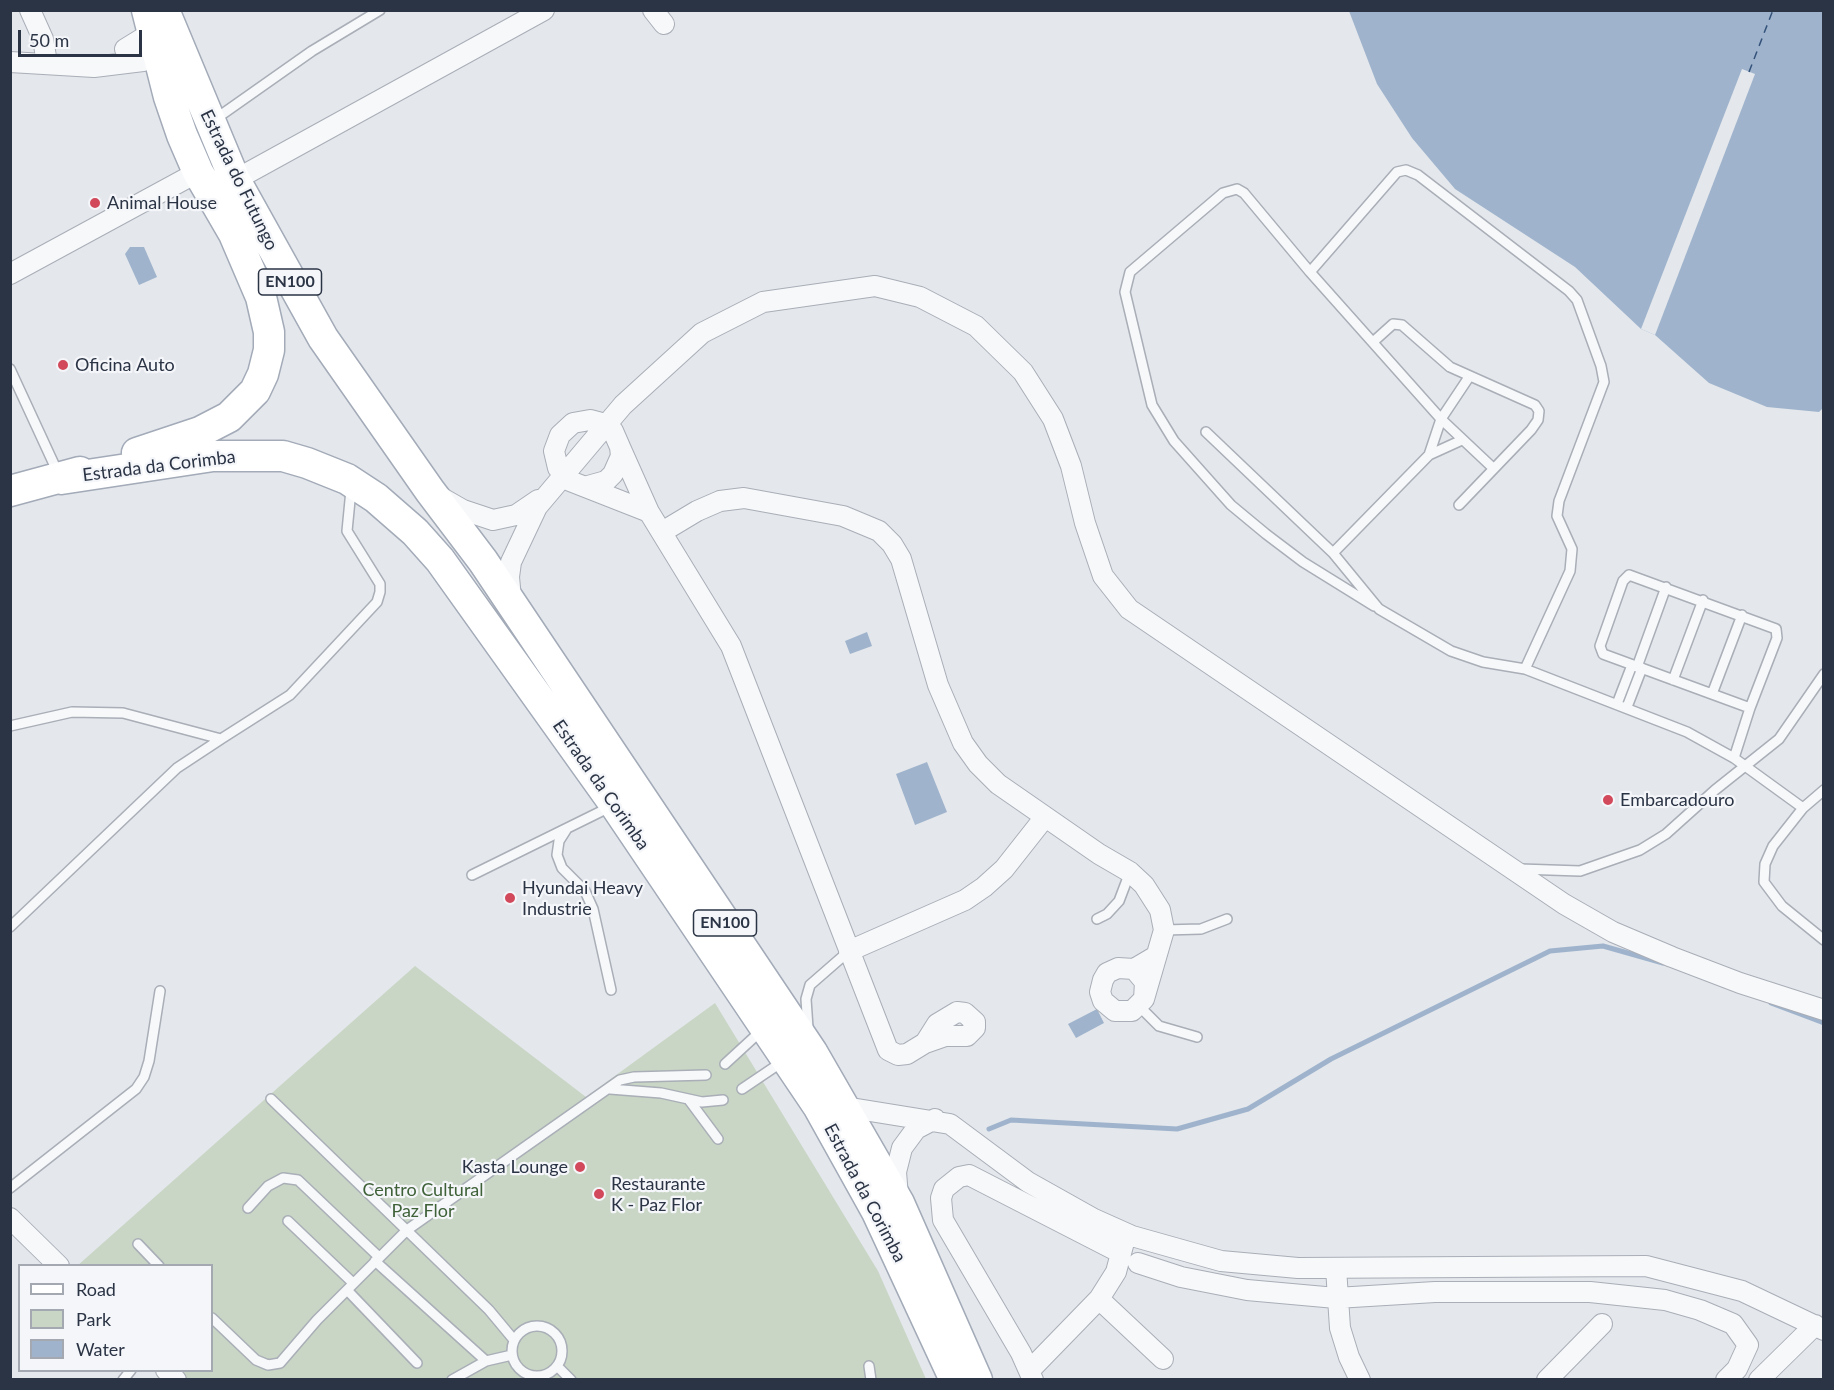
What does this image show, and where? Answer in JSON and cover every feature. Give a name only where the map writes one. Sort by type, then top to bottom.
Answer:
[{"type":"main road","name":"Estrada do Futungo","points":[[155,27],[210,123],[235,180],[323,338],[430,491]]},
{"type":"main road","name":"Estrada do Futungo","points":[[10,491],[61,479],[215,426],[244,404],[255,391],[262,374],[269,350],[269,332],[261,297],[234,234],[198,172],[176,116],[155,27]]},
{"type":"main road","name":"Estrada da Corimba","points":[[61,479],[213,456],[250,454],[283,456],[347,479],[397,515],[440,560],[615,804],[766,1026],[799,1055],[845,1107],[898,1203],[977,1380]]},
{"type":"main road","name":"Estrada da Corimba","points":[[430,491],[483,561],[513,609],[638,791],[799,1055],[818,1106],[877,1212],[955,1380]]},
{"type":"street","points":[[30,10],[43,39],[47,63]]},
{"type":"street","points":[[235,180],[544,10]]},
{"type":"street","points":[[10,62],[94,67],[143,61],[155,27]]},
{"type":"street","points":[[94,67],[155,27]]},
{"type":"street","points":[[10,274],[198,172]]},
{"type":"street","points":[[513,609],[509,577],[511,562],[529,520],[605,424],[702,333],[764,302],[875,286],[920,297],[976,326],[1023,372],[1053,419],[1071,466],[1085,522],[1103,576],[1129,609],[1564,904],[1613,932],[1740,983],[1824,1010]]},
{"type":"street","points":[[649,512],[588,486],[578,485],[563,476],[555,460],[554,451],[560,435],[566,428],[581,420],[605,424],[613,431],[649,512],[731,646],[888,1050],[898,1055],[907,1054],[925,1043]]},
{"type":"street","points":[[588,486],[606,481],[613,474],[621,456],[620,447]]},
{"type":"street","points":[[430,491],[463,510],[493,520],[516,515],[548,494]]},
{"type":"street","points":[[662,532],[697,511],[720,501],[744,498],[843,516],[879,531],[892,544],[901,559],[938,685],[963,743],[978,764],[998,784],[1130,872],[1144,885],[1160,910],[1164,930],[1142,1003],[1123,1013],[1114,1011],[1103,1001],[1100,992],[1101,984],[1107,973],[1118,968],[1134,969],[1156,956]]},
{"type":"street","points":[[849,951],[965,900],[1004,869],[1045,817]]},
{"type":"street","points":[[1134,969],[1145,982],[1142,1003]]},
{"type":"street","points":[[845,1107],[934,1119],[962,1131],[1028,1182],[1058,1200],[1136,1237],[1221,1261],[1298,1268],[1646,1266],[1742,1291],[1821,1324],[1759,1380]]},
{"type":"street","points":[[898,1203],[896,1172],[902,1148],[916,1129],[934,1119]]},
{"type":"street","points":[[1136,1237],[1129,1258],[1116,1272],[1099,1299],[1032,1375],[943,1220],[941,1198],[944,1189],[959,1177],[969,1175],[1129,1258],[1180,1277],[1247,1290],[1336,1298],[1435,1292],[1590,1292],[1665,1300],[1700,1310],[1733,1324],[1748,1345],[1737,1369],[1726,1380]]},
{"type":"street","points":[[10,1218],[57,1264]]},
{"type":"street","points":[[1336,1268],[1336,1298],[1343,1338],[1360,1380]]},
{"type":"street","points":[[1099,1299],[1163,1359]]},
{"type":"street","points":[[1547,1380],[1602,1324]]},
{"type":"lane","points":[[210,123],[312,51],[380,10]]},
{"type":"lane","points":[[1310,272],[1397,172],[1407,170],[1418,175],[1569,291],[1577,300],[1601,366],[1604,382],[1559,501],[1557,516],[1572,549],[1570,571],[1525,669]]},
{"type":"lane","points":[[1493,468],[1441,419],[1310,272],[1244,193],[1231,189],[1223,193],[1130,272],[1125,292],[1152,405],[1174,441],[1232,505],[1266,534],[1303,562],[1451,651],[1483,662],[1525,669],[1687,732],[1734,758],[1803,808]]},
{"type":"lane","points":[[1373,342],[1393,324],[1401,325],[1450,367],[1535,405],[1539,411],[1538,420],[1531,430],[1459,505]]},
{"type":"lane","points":[[10,369],[61,479]]},
{"type":"lane","points":[[1429,455],[1441,419],[1469,377]]},
{"type":"lane","points":[[1206,432],[1333,553],[1379,609]]},
{"type":"lane","points":[[1333,553],[1429,455],[1462,440]]},
{"type":"lane","points":[[10,927],[177,768],[290,695],[377,602],[380,584],[347,531],[352,498],[347,479]]},
{"type":"lane","points":[[1734,758],[1778,633],[1773,626],[1633,575],[1623,581],[1600,646],[1603,654],[1750,708]]},
{"type":"lane","points":[[1622,706],[1666,587]]},
{"type":"lane","points":[[1673,680],[1703,600]]},
{"type":"lane","points":[[1713,694],[1742,615]]},
{"type":"lane","points":[[1514,869],[1580,872],[1640,850],[1666,834],[1715,790],[1788,731],[1824,674]]},
{"type":"lane","points":[[10,726],[72,712],[123,712],[221,739]]},
{"type":"lane","points":[[1824,790],[1803,808],[1773,846],[1765,864],[1764,882],[1782,906],[1824,940]]},
{"type":"lane","points":[[472,875],[615,804]]},
{"type":"lane","points":[[566,830],[559,841],[557,855],[562,868],[585,891],[593,909],[611,990]]},
{"type":"lane","points":[[1097,919],[1107,914],[1119,901],[1130,872]]},
{"type":"lane","points":[[1164,930],[1201,929],[1227,920]]},
{"type":"lane","points":[[742,1089],[799,1055],[807,1017],[806,999],[810,985],[849,951]]},
{"type":"lane","points":[[10,1188],[135,1089],[144,1077],[160,991]]},
{"type":"lane","points":[[1142,1003],[1159,1026],[1197,1037]]},
{"type":"lane","points":[[725,1064],[766,1026]]},
{"type":"lane","points":[[213,1319],[255,1360],[268,1365],[280,1363],[317,1320],[407,1230],[620,1080],[634,1077],[706,1075]]},
{"type":"lane","points":[[610,1089],[640,1090],[702,1102],[723,1100]]},
{"type":"lane","points":[[271,1100],[489,1310],[514,1340]]},
{"type":"lane","points":[[689,1100],[718,1139]]},
{"type":"lane","points":[[248,1208],[268,1186],[283,1178],[298,1180],[377,1259],[486,1360]]},
{"type":"lane","points":[[288,1221],[417,1362]]},
{"type":"lane","points":[[138,1244],[157,1264]]},
{"type":"lane","points":[[534,1326],[551,1329],[561,1342],[563,1351],[558,1367],[548,1375],[537,1377],[525,1374],[516,1366],[512,1355],[514,1340],[519,1333],[534,1326]]},
{"type":"lane","points":[[452,1380],[486,1360],[512,1355]]},
{"type":"lane","points":[[869,1366],[872,1380]]},
{"type":"lane","points":[[558,1367],[571,1380]]},
{"type":"green space","name":"Centro Cultural Paz Flor","points":[[415,966],[586,1097],[715,1003],[878,1271],[926,1379],[187,1379],[179,1372],[213,1372],[213,1264],[79,1264]]},
{"type":"water","points":[[1349,11],[1823,11],[1823,408],[1819,412],[1767,407],[1709,383],[1655,335],[1641,329],[1575,267],[1455,189],[1412,138],[1377,84]]},
{"type":"water","points":[[130,247],[144,247],[157,277],[139,285],[125,254]]},
{"type":"water","points":[[867,632],[872,646],[850,654],[845,641]]},
{"type":"water","points":[[927,762],[947,812],[915,825],[896,774]]},
{"type":"water","points":[[1097,1009],[1104,1023],[1076,1038],[1068,1024]]},
{"type":"pier","points":[[1742,69],[1755,74],[1655,335],[1641,329]]},
{"type":"waterway","points":[[989,1129],[1011,1120],[1177,1129],[1248,1109],[1331,1059],[1550,951],[1603,946],[1663,963]]},
{"type":"waterway","points":[[1771,1003],[1824,1023]]},
{"type":"ferry route","points":[[1749,72],[1773,10]]},
{"type":"place","name":"Animal House","points":[[95,203]]},
{"type":"place","name":"Oficina Auto","points":[[63,365]]},
{"type":"place","name":"Embarcadouro","points":[[1608,800]]},
{"type":"place","name":"Hyundai Heavy Industrie","points":[[510,898]]},
{"type":"place","name":"Kasta Lounge","points":[[580,1167]]},
{"type":"place","name":"Restaurante K - Paz Flor","points":[[599,1194]]}]
